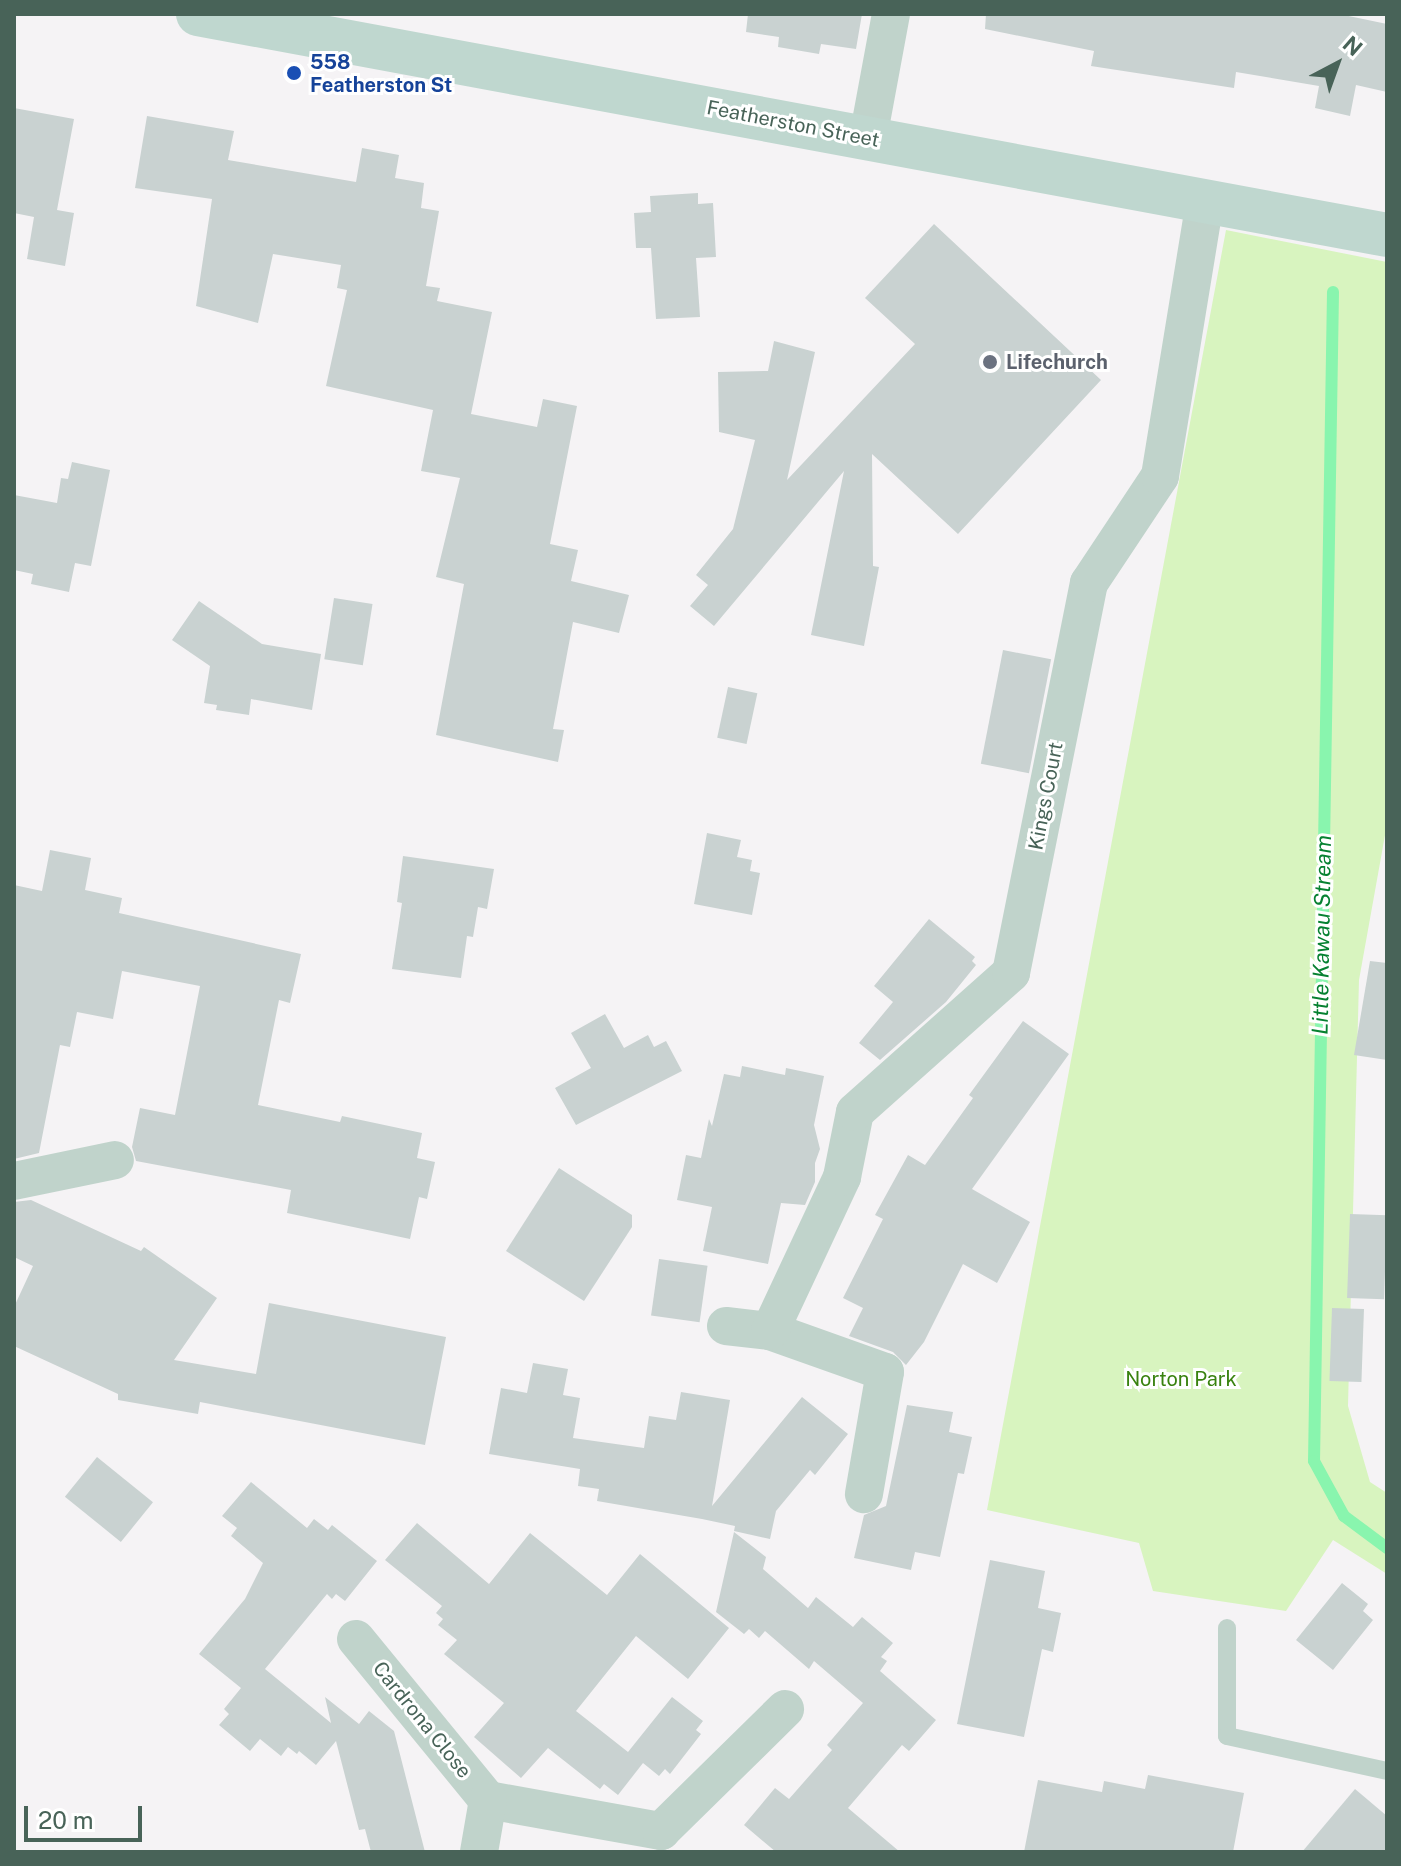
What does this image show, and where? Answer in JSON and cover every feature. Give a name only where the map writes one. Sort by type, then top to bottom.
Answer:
[{"type":"main road","name":"Featherston Street","points":[[198,14],[1387,235]]},
{"type":"street","points":[[868,138],[891,14]]},
{"type":"street","name":"Kings Court","points":[[770,1331],[842,1177],[855,1112],[1011,973],[1089,583],[1160,476],[1205,201]]},
{"type":"street","points":[[14,1181],[115,1160]]},
{"type":"street","points":[[726,1326],[770,1331],[885,1372],[864,1494]]},
{"type":"street","name":"Cardrona Close","points":[[356,1639],[488,1800]]},
{"type":"street","points":[[479,1852],[488,1800],[661,1831],[785,1709]]},
{"type":"lane","points":[[1227,1628],[1227,1736],[1387,1771]]},
{"type":"green space","name":"Norton Park","points":[[1226,230],[1387,262],[1387,824],[1359,980],[1348,1406],[1370,1482],[1387,1493],[1387,1574],[1333,1540],[1286,1611],[1153,1591],[1139,1543],[987,1510]]},
{"type":"building","points":[[748,14],[862,14],[856,49],[821,44],[819,54],[778,47],[779,37],[746,32]]},
{"type":"building","points":[[986,14],[1339,14],[1387,24],[1387,92],[1356,85],[1350,116],[1315,108],[1319,86],[1236,72],[1234,88],[1091,66],[1094,51],[985,29]]},
{"type":"building","points":[[14,108],[74,119],[57,210],[74,213],[65,266],[27,259],[34,217],[14,213]]},
{"type":"building","points":[[147,116],[234,131],[228,160],[356,182],[362,148],[399,155],[395,178],[424,183],[421,208],[439,211],[426,286],[440,288],[437,301],[492,312],[471,414],[537,427],[543,399],[577,406],[550,544],[578,550],[571,581],[629,595],[619,633],[573,622],[553,729],[564,730],[558,762],[436,735],[464,584],[436,577],[460,478],[421,471],[433,410],[326,386],[347,290],[337,288],[341,265],[273,254],[258,323],[196,306],[212,199],[135,188]]},
{"type":"building","points":[[698,193],[698,204],[713,203],[716,257],[696,258],[700,317],[656,319],[651,248],[636,248],[634,213],[651,212],[650,196]]},
{"type":"building","name":"Lifechurch","points":[[934,224],[1101,380],[958,534],[872,454],[873,566],[879,567],[864,646],[811,635],[844,471],[714,626],[690,606],[708,585],[696,575],[733,529],[755,440],[719,432],[718,372],[768,371],[774,341],[815,352],[787,480],[915,344],[865,298]]},
{"type":"building","points":[[72,462],[110,470],[91,566],[75,563],[69,592],[31,584],[33,574],[14,570],[14,495],[57,503],[61,478],[68,479]]},
{"type":"building","points":[[334,598],[373,604],[363,665],[324,659]]},
{"type":"building","points":[[199,601],[262,644],[321,654],[312,710],[251,699],[249,715],[216,710],[217,705],[204,703],[210,666],[172,640]]},
{"type":"building","points":[[1003,650],[1051,659],[1029,773],[981,764]]},
{"type":"building","points":[[728,687],[757,693],[747,744],[717,738]]},
{"type":"building","points":[[707,833],[741,840],[737,857],[752,860],[750,871],[760,873],[752,915],[694,904]]},
{"type":"building","points":[[50,850],[91,858],[85,890],[122,898],[119,913],[301,954],[290,1003],[279,1000],[258,1105],[340,1122],[342,1116],[422,1133],[417,1158],[435,1162],[427,1199],[419,1197],[410,1239],[287,1213],[291,1190],[136,1161],[132,1147],[140,1108],[175,1115],[200,986],[122,971],[113,1019],[77,1012],[70,1047],[60,1045],[39,1153],[14,1159],[14,885],[42,891]]},
{"type":"building","points":[[403,856],[494,869],[487,909],[478,907],[473,937],[467,936],[461,978],[392,969],[402,903],[397,902]]},
{"type":"building","points":[[929,919],[975,957],[972,961],[976,965],[946,1002],[880,1060],[859,1043],[893,1002],[874,986]]},
{"type":"building","points":[[1370,961],[1387,963],[1387,1060],[1354,1055]]},
{"type":"building","points":[[605,1014],[624,1048],[648,1035],[654,1047],[666,1041],[682,1071],[576,1125],[555,1088],[591,1068],[571,1033]]},
{"type":"building","points":[[1023,1021],[1069,1054],[972,1189],[1030,1222],[997,1283],[963,1264],[924,1342],[906,1365],[893,1352],[849,1336],[863,1308],[843,1298],[883,1219],[875,1215],[908,1155],[925,1165],[973,1098],[969,1095]]},
{"type":"building","points":[[742,1066],[785,1075],[786,1068],[824,1076],[814,1125],[820,1149],[815,1163],[815,1182],[805,1205],[781,1203],[768,1264],[703,1251],[712,1207],[677,1200],[686,1155],[701,1158],[709,1119],[712,1126],[724,1074],[740,1077]]},
{"type":"building","points":[[559,1168],[632,1215],[632,1227],[584,1301],[506,1251]]},
{"type":"building","points":[[31,1200],[141,1251],[144,1247],[217,1298],[174,1360],[256,1374],[269,1303],[446,1337],[425,1445],[200,1402],[198,1414],[118,1400],[118,1394],[14,1346],[14,1307],[33,1266],[14,1257],[14,1202]]},
{"type":"building","points":[[1350,1214],[1387,1215],[1384,1299],[1347,1298]]},
{"type":"building","points":[[659,1259],[708,1266],[700,1322],[651,1315]]},
{"type":"building","points":[[1332,1308],[1364,1309],[1361,1382],[1329,1381]]},
{"type":"building","points":[[533,1363],[568,1369],[563,1395],[580,1398],[573,1438],[644,1448],[649,1416],[676,1420],[681,1392],[730,1400],[712,1506],[802,1397],[848,1434],[815,1475],[810,1470],[776,1511],[770,1539],[734,1531],[735,1526],[597,1501],[599,1489],[578,1486],[580,1469],[489,1454],[501,1388],[527,1393]]},
{"type":"building","points":[[907,1405],[953,1412],[949,1432],[972,1437],[964,1474],[958,1473],[940,1557],[915,1552],[911,1570],[854,1558],[864,1515],[886,1506]]},
{"type":"building","points":[[97,1457],[153,1502],[121,1542],[65,1497]]},
{"type":"building","points":[[251,1482],[307,1528],[314,1519],[328,1530],[332,1525],[377,1561],[345,1601],[336,1594],[332,1599],[327,1594],[265,1669],[331,1723],[325,1697],[359,1724],[369,1711],[394,1731],[425,1852],[371,1852],[365,1829],[359,1830],[336,1741],[316,1765],[299,1751],[297,1754],[288,1747],[281,1756],[260,1739],[250,1751],[219,1725],[229,1714],[224,1709],[241,1688],[199,1654],[245,1599],[263,1563],[231,1536],[237,1528],[222,1516]]},
{"type":"building","points":[[417,1523],[489,1584],[530,1533],[607,1595],[640,1554],[729,1628],[688,1679],[636,1636],[576,1711],[628,1752],[672,1697],[703,1721],[696,1730],[701,1734],[670,1774],[665,1769],[659,1776],[643,1763],[618,1795],[604,1784],[600,1789],[548,1748],[521,1778],[474,1737],[504,1703],[444,1654],[457,1640],[438,1625],[443,1619],[436,1613],[442,1606],[385,1560]]},
{"type":"building","points":[[734,1532],[766,1557],[763,1569],[808,1608],[816,1597],[853,1627],[862,1617],[893,1643],[881,1657],[887,1661],[880,1671],[936,1720],[909,1751],[902,1745],[848,1808],[900,1852],[776,1852],[744,1825],[775,1788],[789,1799],[832,1750],[827,1745],[863,1703],[814,1661],[809,1669],[765,1631],[759,1638],[749,1629],[744,1634],[716,1612]]},
{"type":"building","points":[[990,1560],[1045,1571],[1038,1608],[1061,1613],[1053,1652],[1042,1649],[1024,1737],[957,1724]]},
{"type":"building","points":[[1342,1583],[1368,1604],[1363,1611],[1373,1620],[1333,1670],[1296,1640]]},
{"type":"building","points":[[1148,1775],[1244,1793],[1233,1852],[1024,1852],[1038,1780],[1102,1792],[1104,1781],[1145,1789]]},
{"type":"building","points":[[1355,1789],[1387,1816],[1387,1852],[1302,1852]]},
{"type":"waterway","name":"Little Kawau Stream","points":[[1333,292],[1314,1461],[1344,1516],[1387,1548]]},
{"type":"place","name":"558 Featherston St","points":[[294,73]]},
{"type":"place","name":"Lifechurch","points":[[990,362]]}]
